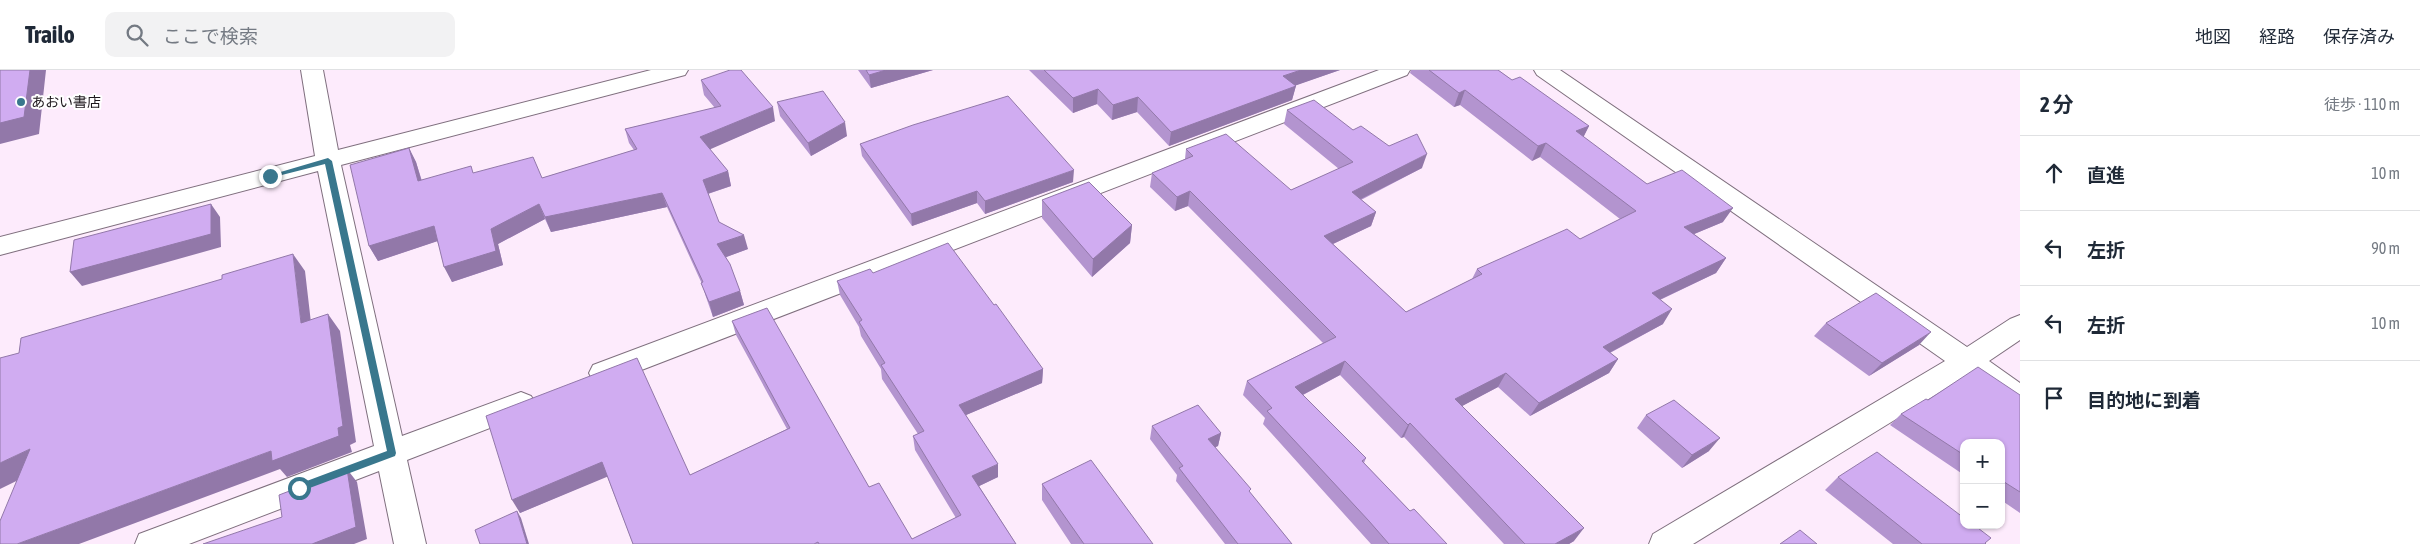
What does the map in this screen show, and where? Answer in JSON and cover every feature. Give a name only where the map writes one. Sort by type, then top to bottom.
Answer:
[{"type":"street","points":[[312,70],[328,161],[410,544]]},
{"type":"street","points":[[0,246],[677,70]]},
{"type":"street","points":[[578,382],[1399,70]]},
{"type":"street","points":[[1545,70],[2020,398]]},
{"type":"street","points":[[1665,544],[1966,362],[2020,326]]},
{"type":"street","points":[[151,544],[541,396]]},
{"type":"building","points":[[0,70],[30,70],[24,117],[0,123]]},
{"type":"building","points":[[730,70],[741,70],[773,107],[700,137],[728,171],[703,180],[719,222],[744,235],[717,244],[730,264],[740,291],[709,302],[701,283],[703,282],[662,193],[545,217],[539,204],[491,229],[496,251],[444,267],[434,226],[369,246],[350,165],[409,148],[418,181],[471,166],[473,173],[533,157],[542,178],[637,149],[625,129],[721,106],[701,80]]},
{"type":"building","points":[[866,70],[886,70],[869,75]]},
{"type":"building","points":[[1044,70],[1301,70],[1283,76],[1296,86],[1171,132],[1138,97],[1113,105],[1098,89],[1073,98]]},
{"type":"building","points":[[1429,70],[1498,70],[1512,80],[1520,77],[1589,126],[1576,131],[1647,184],[1682,170],[1733,208],[1684,227],[1726,258],[1652,293],[1672,309],[1603,347],[1618,359],[1539,403],[1506,373],[1455,399],[1584,528],[1555,544],[1525,544],[1410,423],[1408,425],[1345,361],[1295,387],[1366,458],[1362,461],[1410,511],[1414,509],[1447,544],[1389,544],[1267,411],[1272,408],[1247,381],[1336,337],[1190,191],[1177,197],[1152,173],[1193,156],[1186,149],[1226,134],[1291,190],[1353,162],[1287,110],[1314,100],[1353,130],[1361,126],[1389,146],[1417,134],[1427,154],[1352,192],[1376,212],[1324,236],[1406,312],[1482,274],[1477,269],[1567,229],[1580,239],[1636,211],[1546,143],[1538,146],[1465,90],[1459,93]]},
{"type":"building","points":[[823,91],[845,122],[808,143],[777,102]]},
{"type":"building","points":[[1008,96],[1074,170],[985,201],[977,191],[911,214],[860,144],[913,125]]},
{"type":"building","points":[[1089,182],[1132,225],[1093,259],[1042,200]]},
{"type":"building","points":[[211,204],[211,234],[70,272],[74,240]]},
{"type":"building","points":[[948,243],[994,305],[996,304],[1043,369],[959,405],[998,464],[972,476],[1016,544],[819,544],[818,542],[814,544],[633,544],[602,462],[512,500],[486,416],[637,358],[690,475],[790,428],[732,321],[767,308],[869,487],[879,483],[912,539],[961,515],[913,436],[924,431],[881,365],[885,363],[859,322],[862,320],[837,281],[870,269],[873,273]]},
{"type":"building","points":[[293,254],[301,323],[328,314],[343,426],[338,428],[339,436],[272,461],[271,451],[17,544],[0,544],[0,521],[30,449],[0,463],[0,358],[19,353],[21,338],[222,279],[222,275]]},
{"type":"building","points":[[1876,293],[1931,332],[1882,363],[1826,323]]},
{"type":"building","points":[[1978,367],[2020,395],[2020,492],[2005,483],[2005,439],[1960,439],[1960,452],[1901,414],[1926,399],[1928,400]]},
{"type":"building","points":[[1674,400],[1720,438],[1692,455],[1646,415]]},
{"type":"building","points":[[1198,405],[1221,433],[1208,439],[1251,489],[1249,491],[1292,544],[1238,544],[1179,468],[1183,466],[1152,426]]},
{"type":"building","points":[[1877,452],[1960,515],[1960,529],[1979,529],[1991,538],[1986,544],[1922,544],[1838,477]]},
{"type":"building","points":[[1091,460],[1153,544],[1084,544],[1042,484]]},
{"type":"building","points":[[347,469],[356,527],[312,544],[203,544],[282,517],[279,495]]},
{"type":"building","points":[[517,511],[527,544],[480,544],[475,530]]},
{"type":"building","points":[[1800,530],[1817,544],[1780,544]]},
{"type":"place","name":"あおい書店","points":[[21,102]]},
{"type":"route","points":[[270,176],[328,161],[392,453],[299,488]]}]
